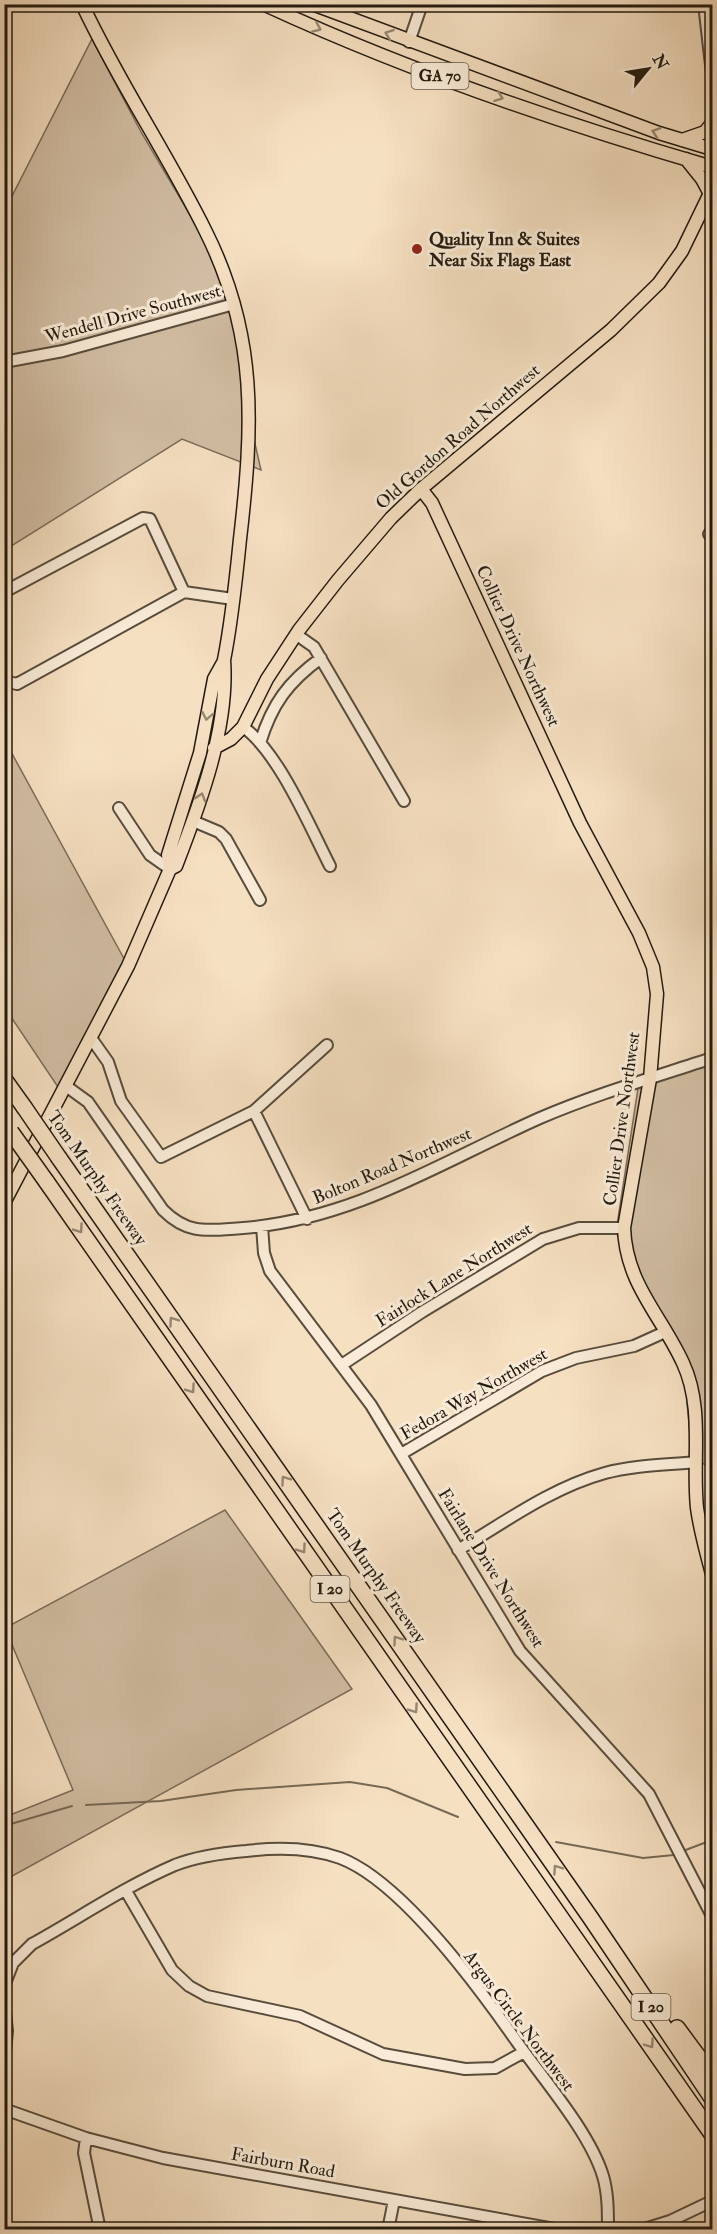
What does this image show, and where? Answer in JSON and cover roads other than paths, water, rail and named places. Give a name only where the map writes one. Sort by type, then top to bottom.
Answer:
[{"type":"highway","name":"Tom Murphy Freeway","points":[[4,1079],[590,1917],[712,2098]]},
{"type":"highway","name":"I 20","points":[[8,1127],[712,2134]]},
{"type":"highway","points":[[590,1917],[712,2075]]},
{"type":"main road","points":[[82,4],[108,60],[206,232],[234,304],[248,378],[251,416],[250,454],[224,660],[226,687],[214,748],[193,821],[176,866],[170,868]]},
{"type":"main road","points":[[89,4],[89,18]]},
{"type":"main road","name":"GA 70","points":[[263,4],[414,66],[584,127],[712,167]]},
{"type":"main road","name":"GA 70","points":[[312,4],[410,42],[712,149]]},
{"type":"main road","points":[[682,140],[705,132],[712,123]]},
{"type":"main road","points":[[686,159],[711,192]]},
{"type":"main road","name":"Old Gordon Road Northwest","points":[[214,748],[231,739],[243,727],[267,679],[297,635],[364,547],[421,489],[611,330],[659,282],[682,251],[711,192]]},
{"type":"main road","name":"Collier Drive Northwest","points":[[421,489],[432,503],[580,822],[639,933],[653,967],[657,994],[650,1079],[624,1228],[625,1250],[630,1270],[683,1364],[691,1386],[695,1419],[697,1506],[712,1574]]},
{"type":"main road","points":[[4,1203],[128,966],[170,868],[168,855],[200,753],[214,679],[224,660]]},
{"type":"street","points":[[410,42],[422,4]]},
{"type":"street","points":[[704,4],[712,74]]},
{"type":"street","name":"Wendell Drive Southwest","points":[[4,362],[63,351],[234,304]]},
{"type":"street","points":[[4,592],[143,518],[150,519],[156,529],[184,592]]},
{"type":"street","points":[[4,676],[8,682],[17,684],[184,592],[233,599]]},
{"type":"street","points":[[297,635],[314,647],[404,801]]},
{"type":"street","points":[[260,743],[269,713],[286,687],[321,658]]},
{"type":"street","points":[[243,727],[260,743],[289,787],[330,866]]},
{"type":"street","points":[[119,807],[150,855],[170,868]]},
{"type":"street","points":[[193,821],[219,832],[226,840],[260,900]]},
{"type":"street","points":[[91,1038],[108,1062],[121,1101],[161,1157],[254,1111],[327,1045]]},
{"type":"street","name":"Bolton Road Northwest","points":[[66,1086],[88,1102],[163,1210],[175,1222],[201,1231],[307,1220],[412,1180],[541,1118],[712,1058]]},
{"type":"street","points":[[254,1111],[307,1220]]},
{"type":"street","name":"Fairlane Drive Northwest","points":[[262,1226],[264,1253],[270,1270],[343,1364],[401,1454],[520,1651],[649,1794],[712,1916]]},
{"type":"street","name":"Fairlock Lane Northwest","points":[[343,1364],[543,1239],[579,1228],[624,1228]]},
{"type":"street","name":"Fedora Way Northwest","points":[[401,1454],[542,1371],[576,1358],[634,1346],[665,1332]]},
{"type":"street","points":[[459,1550],[545,1498],[582,1480],[632,1468],[696,1462]]},
{"type":"street","name":"Argus Circle Northwest","points":[[4,1986],[13,1963],[32,1944],[174,1866],[218,1854],[290,1848],[316,1851],[342,1859],[372,1876],[396,1897],[467,1974],[524,2052],[597,2159],[606,2191],[608,2229]]},
{"type":"street","points":[[126,1891],[172,1970],[189,1986],[207,1996],[300,2016],[383,2054],[465,2069],[495,2068],[524,2052]]},
{"type":"street","points":[[4,2002],[7,2031],[4,2061]]},
{"type":"street","name":"Fairburn Road","points":[[4,2109],[86,2138],[163,2158],[560,2229]]},
{"type":"street","points":[[86,2138],[84,2153],[100,2229]]},
{"type":"street","points":[[388,2229],[394,2199]]},
{"type":"street","points":[[641,2229],[670,2222],[712,2201]]},
{"type":"waterway","points":[[86,1805],[161,1801],[236,1790],[350,1782],[387,1788],[458,1817]]},
{"type":"waterway","points":[[4,1826],[72,1806]]},
{"type":"waterway","points":[[683,1851],[712,1840]]},
{"type":"waterway","points":[[556,1842],[643,1858],[674,1855]]},
{"type":"place","name":"Quality Inn & Suites Near Six Flags East","points":[[417,249]]}]
